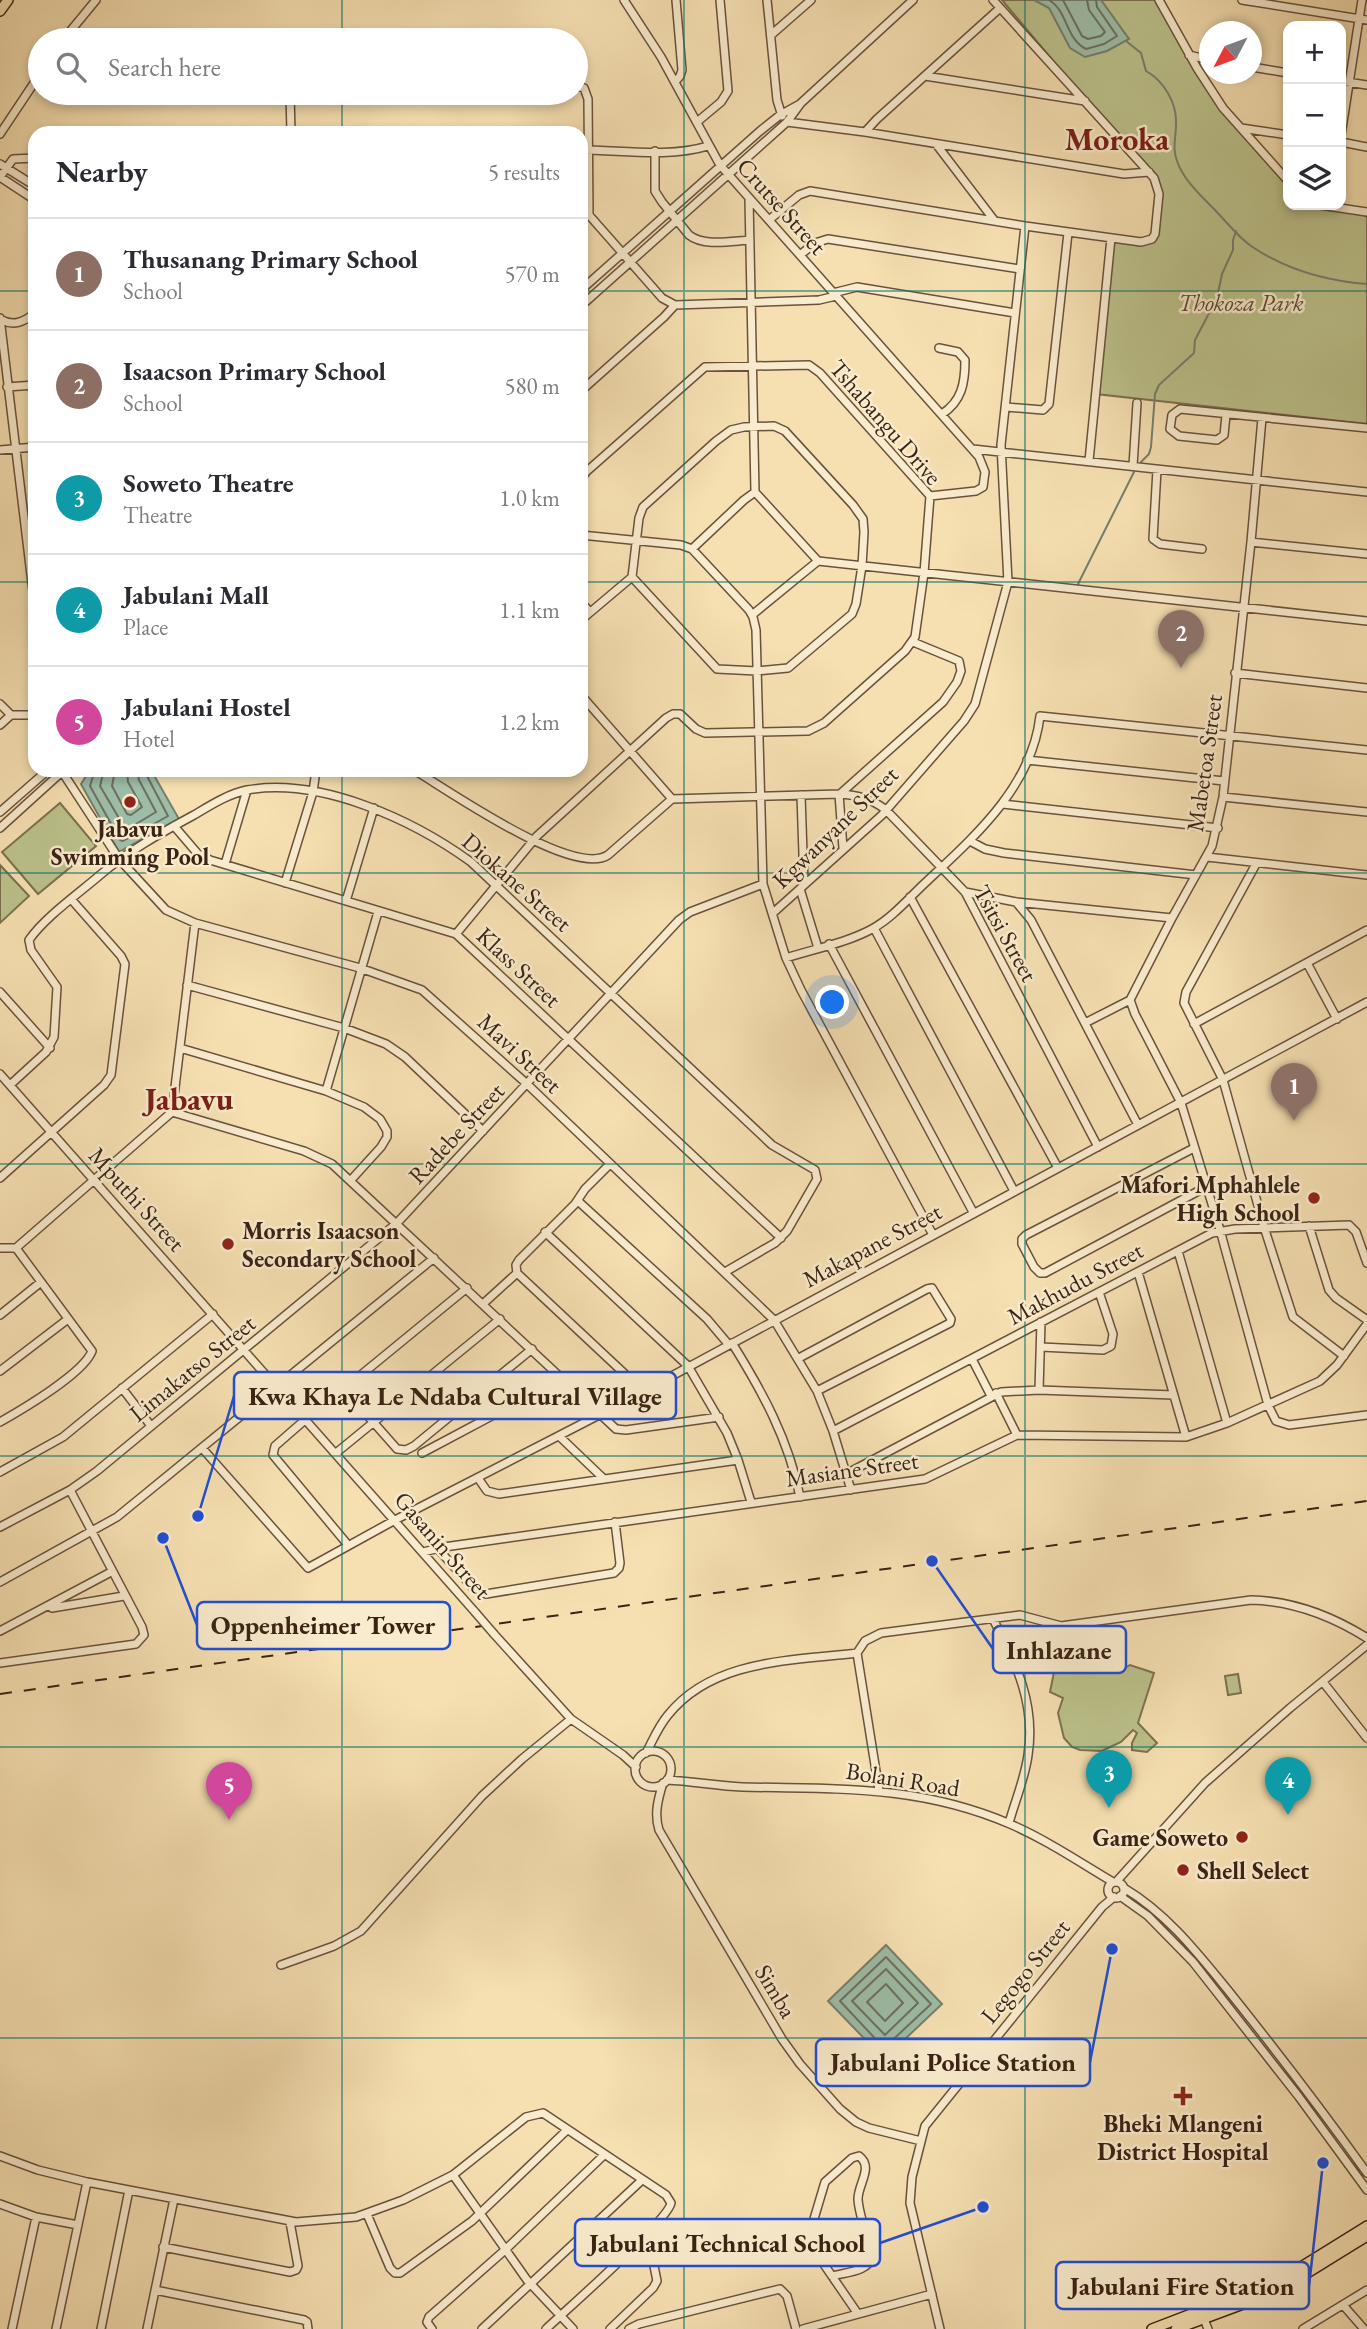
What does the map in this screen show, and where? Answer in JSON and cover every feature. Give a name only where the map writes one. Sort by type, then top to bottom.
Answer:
[{"type":"main road","points":[[0,11],[8,0]]},
{"type":"main road","points":[[1176,2329],[1202,2314],[1280,2280],[1367,2226]]},
{"type":"main road","points":[[1152,2329],[1278,2291],[1367,2236]]},
{"type":"street","points":[[74,28],[96,0]]},
{"type":"street","points":[[627,3],[637,0]]},
{"type":"street","points":[[675,82],[682,70],[676,0]]},
{"type":"street","points":[[697,122],[721,102],[728,92],[720,0]]},
{"type":"street","points":[[767,0],[780,115],[787,122],[1124,174],[1149,172]]},
{"type":"street","points":[[771,35],[811,0]]},
{"type":"street","points":[[588,300],[787,122],[801,103],[913,0]]},
{"type":"street","points":[[769,220],[799,195],[810,191],[1068,233],[1145,242],[1152,239],[1155,234],[1159,194],[1157,183],[993,0]]},
{"type":"street","points":[[1159,0],[1189,55],[1223,108],[1283,175]]},
{"type":"street","points":[[1242,0],[1363,19]]},
{"type":"street","points":[[1346,78],[1363,19],[1362,0]]},
{"type":"street","name":"Crutse Street","points":[[627,3],[675,82],[720,165],[973,449],[985,472],[983,487],[976,491],[930,496]]},
{"type":"street","points":[[865,132],[1000,8]]},
{"type":"street","points":[[1189,55],[1199,58]]},
{"type":"street","points":[[1262,69],[1283,72]]},
{"type":"street","points":[[925,76],[1086,101]]},
{"type":"street","points":[[1346,82],[1367,85]]},
{"type":"street","points":[[0,134],[28,95]]},
{"type":"street","points":[[588,284],[720,165],[780,115],[801,103]]},
{"type":"street","points":[[290,105],[291,126]]},
{"type":"street","points":[[586,126],[588,105]]},
{"type":"street","points":[[1241,128],[1283,134]]},
{"type":"street","points":[[1346,143],[1367,147]]},
{"type":"street","points":[[936,144],[994,220]]},
{"type":"street","points":[[588,150],[655,151],[708,146]]},
{"type":"street","points":[[655,151],[655,191],[689,235],[699,241],[750,240]]},
{"type":"street","points":[[28,158],[16,158],[3,166],[0,177],[28,195]]},
{"type":"street","points":[[3,166],[28,182]]},
{"type":"street","points":[[749,199],[755,492],[809,548],[818,561]]},
{"type":"street","points":[[1346,209],[1367,212]]},
{"type":"street","points":[[588,218],[662,298],[675,304],[819,300],[852,288],[864,288],[1015,313]]},
{"type":"street","name":"Kgwanyane Street","points":[[773,913],[887,810],[973,710],[1008,582],[1001,451],[1025,226]]},
{"type":"street","points":[[1006,407],[1043,410],[1049,404],[1068,233]]},
{"type":"street","points":[[1089,461],[1111,238]]},
{"type":"street","points":[[800,255],[821,240],[828,239],[1020,269]]},
{"type":"street","points":[[588,385],[675,304]]},
{"type":"street","points":[[28,318],[14,324],[0,319],[28,546]]},
{"type":"street","points":[[939,348],[958,352],[965,360],[960,396],[942,414]]},
{"type":"street","name":"Tshabangu Drive","points":[[588,473],[705,367],[804,364],[814,368],[930,496],[925,573],[914,642]]},
{"type":"street","points":[[8,387],[28,386]]},
{"type":"street","points":[[1133,466],[1137,403]]},
{"type":"street","points":[[1226,415],[1224,435],[1217,440],[1179,436],[1170,429],[1172,415],[1180,409],[1367,428]]},
{"type":"street","name":"Mabetoa Street","points":[[1130,1000],[1207,857],[1218,828],[1251,542],[1262,418]]},
{"type":"street","points":[[590,612],[632,577],[640,512],[723,435],[737,428],[774,426],[785,430],[863,519],[862,566],[855,609],[847,620],[792,666],[783,669],[720,670],[711,664],[632,577]]},
{"type":"street","points":[[0,450],[28,448]]},
{"type":"street","points":[[973,449],[1367,492]]},
{"type":"street","points":[[1157,470],[1153,538],[1160,544],[1202,549]]},
{"type":"street","points":[[692,549],[744,499],[755,492]]},
{"type":"street","points":[[588,535],[681,545],[692,549],[752,615],[756,630],[763,884],[786,958],[801,990],[933,1235]]},
{"type":"street","points":[[1251,542],[1367,554]]},
{"type":"street","points":[[752,615],[818,561],[1367,621]]},
{"type":"street","points":[[456,934],[533,841],[666,718],[677,714],[686,718],[701,732],[808,731],[820,727],[914,642],[960,662],[961,671],[957,682],[938,707],[839,794],[843,848]]},
{"type":"street","points":[[1235,673],[1367,688]]},
{"type":"street","points":[[427,777],[533,841],[584,859],[603,859],[672,799],[588,703]]},
{"type":"street","points":[[0,704],[11,715]]},
{"type":"street","points":[[0,725],[11,715],[28,715]]},
{"type":"street","points":[[786,958],[874,928],[941,869],[1003,804],[1027,760],[1037,734],[1040,716],[1367,750]]},
{"type":"street","points":[[1027,760],[1224,781]]},
{"type":"street","points":[[0,812],[40,777]]},
{"type":"street","points":[[0,828],[55,777]]},
{"type":"street","name":"Mavi Street","points":[[66,777],[119,859],[166,910],[195,923],[360,968],[422,990],[527,1084],[775,1320],[817,1391],[833,1431],[851,1490]]},
{"type":"street","points":[[285,883],[313,792],[315,777]]},
{"type":"street","name":"Diokane Street","points":[[50,1048],[54,1037],[57,987],[28,943],[33,934],[119,859],[174,825],[247,790],[270,788],[313,792],[374,808],[435,838],[471,863],[772,1145],[815,1170],[815,1183],[781,1238],[725,1272]]},
{"type":"street","points":[[225,864],[247,790]]},
{"type":"street","name":"Tsitsi Street","points":[[672,799],[839,794],[864,797],[887,810],[965,892],[1098,1147]]},
{"type":"street","points":[[801,795],[802,886],[818,948]]},
{"type":"street","points":[[1223,797],[1367,812]]},
{"type":"street","points":[[1003,804],[1218,828]]},
{"type":"street","points":[[346,901],[374,808]]},
{"type":"street","name":"Klass Street","points":[[174,825],[198,853],[210,860],[456,934],[781,1238]]},
{"type":"street","points":[[970,841],[985,849],[1004,853],[1196,875]]},
{"type":"street","points":[[1207,857],[1367,876]]},
{"type":"street","points":[[1256,864],[1186,992],[1184,1003],[1223,1080],[1264,1227],[1293,1317],[1344,1356]]},
{"type":"street","name":"Radebe Street","points":[[397,1223],[685,915],[763,884]]},
{"type":"street","points":[[965,892],[1016,902],[1172,918]]},
{"type":"street","points":[[910,897],[1058,1168]]},
{"type":"street","points":[[0,1178],[104,1085],[111,1075],[125,970],[121,956],[71,899]]},
{"type":"street","points":[[1016,902],[1031,920],[1138,1125]]},
{"type":"street","points":[[326,1091],[378,912]]},
{"type":"street","points":[[0,1248],[16,1248],[172,1112],[195,923]]},
{"type":"street","points":[[874,928],[1014,1191]]},
{"type":"street","points":[[1194,1024],[1367,930]]},
{"type":"street","points":[[829,944],[973,1212]]},
{"type":"street","points":[[1307,963],[1337,1019]]},
{"type":"street","points":[[187,985],[344,1028],[393,1048],[483,1131]]},
{"type":"street","points":[[0,992],[50,1048],[10,1085]]},
{"type":"street","points":[[1085,1023],[1130,1000],[1181,1103],[1220,1230],[1268,1405],[1276,1421],[1284,1425],[1367,1415]]},
{"type":"street","name":"Makapane Street","points":[[202,1448],[308,1568],[1367,1003]]},
{"type":"street","points":[[180,1048],[326,1091],[364,1107],[380,1119],[387,1131],[387,1137],[351,1180]]},
{"type":"street","name":"Mputhi Street","points":[[0,1074],[244,1350]]},
{"type":"street","points":[[172,1112],[316,1155],[332,1164],[616,1429],[622,1431],[719,1417]]},
{"type":"street","points":[[1195,1148],[1026,1235],[1021,1241],[1036,1269],[1042,1273],[1206,1187]]},
{"type":"street","points":[[610,1164],[585,1189],[548,1235],[519,1260],[516,1265],[517,1273],[643,1391]]},
{"type":"street","points":[[578,1201],[697,1310],[730,1344],[760,1390],[779,1429],[800,1497]]},
{"type":"street","name":"Limakatso Street","points":[[0,1527],[70,1490],[97,1471],[397,1223]]},
{"type":"street","points":[[1309,1226],[1329,1290],[1367,1322]]},
{"type":"street","name":"Makhudu Street","points":[[833,1431],[1220,1230],[1353,1227],[1367,1263]]},
{"type":"street","points":[[548,1235],[688,1366],[719,1417],[738,1460],[751,1502]]},
{"type":"street","points":[[0,1422],[32,1403],[86,1362],[91,1354],[91,1348],[16,1248]]},
{"type":"street","points":[[1178,1251],[1227,1423]]},
{"type":"street","points":[[0,1582],[117,1517],[434,1258]]},
{"type":"street","points":[[1138,1272],[1186,1437]]},
{"type":"street","points":[[484,1303],[517,1273]]},
{"type":"street","points":[[0,1315],[41,1282]]},
{"type":"street","points":[[467,1288],[356,1379],[349,1391],[397,1449],[406,1450],[424,1438],[532,1349]]},
{"type":"street","points":[[799,1357],[927,1289],[934,1289],[951,1319],[950,1324],[817,1391]]},
{"type":"street","points":[[1041,1347],[1103,1350],[1111,1346],[1112,1334],[1099,1292]]},
{"type":"street","points":[[0,1472],[56,1441],[213,1314]]},
{"type":"street","points":[[0,1371],[68,1319]]},
{"type":"street","points":[[336,1453],[500,1319]]},
{"type":"street","points":[[1039,1390],[1041,1322]]},
{"type":"street","name":"Masiane Street","points":[[423,1552],[751,1502],[925,1479],[1017,1435],[1186,1437],[1227,1423],[1320,1381],[1344,1356],[1367,1322]]},
{"type":"street","name":"Gasanin Street","points":[[244,1350],[571,1719],[636,1767]]},
{"type":"street","points":[[972,1359],[1017,1435]]},
{"type":"street","points":[[422,1453],[563,1378]]},
{"type":"street","points":[[122,1388],[151,1426]]},
{"type":"street","points":[[846,1474],[994,1394],[1007,1390],[1173,1395]]},
{"type":"street","points":[[306,1419],[275,1446],[273,1455],[348,1545]]},
{"type":"street","points":[[558,1436],[604,1479]]},
{"type":"street","points":[[424,1438],[436,1445]]},
{"type":"street","points":[[478,1478],[487,1491],[494,1494],[738,1460]]},
{"type":"street","points":[[0,1663],[138,1643],[144,1635],[70,1490]]},
{"type":"street","points":[[438,1548],[475,1591],[486,1594],[614,1573],[620,1563],[615,1522]]},
{"type":"street","points":[[0,1631],[111,1572]]},
{"type":"street","points":[[50,1605],[52,1608],[124,1596]]},
{"type":"street","points":[[879,1790],[857,1653],[865,1641],[881,1633],[1024,1615],[1060,1626],[1237,1601],[1265,1600],[1305,1608],[1367,1638]]},
{"type":"street","points":[[993,1619],[1017,1667],[1027,1698],[1030,1720],[1028,1756],[1009,1823]]},
{"type":"street","name":"Legogo Street","points":[[940,2329],[909,2198],[925,2126],[1102,1907],[1130,1868],[1205,1783],[1367,1645]]},
{"type":"street","points":[[657,1804],[656,1796],[648,1785],[639,1779],[636,1767],[666,1717],[683,1699],[728,1672],[754,1666],[857,1653]]},
{"type":"street","points":[[1323,1682],[1367,1738]]},
{"type":"street","points":[[281,1965],[341,1944],[360,1931],[482,1796],[571,1719]]},
{"type":"street","points":[[655,1734],[658,1752],[668,1759],[671,1770],[657,1804]]},
{"type":"street","points":[[643,1755],[658,1752]]},
{"type":"street","name":"Gasanin Street","points":[[623,1755],[643,1755]]},
{"type":"street","name":"Bolani Road","points":[[671,1770],[689,1780]]},
{"type":"street","name":"Bolani Road","points":[[665,1782],[689,1780],[741,1787],[879,1790],[948,1802],[1009,1823],[1056,1846],[1096,1873],[1148,1916],[1193,1962],[1299,2096],[1367,2190]]},
{"type":"street","points":[[648,1785],[655,1786],[665,1782]]},
{"type":"street","name":"Simba","points":[[657,1804],[656,1821],[662,1835],[790,2052],[837,2106],[856,2122],[872,2129],[921,2141]]},
{"type":"street","name":"Bolani Road","points":[[1116,1889],[1155,1908],[1208,1965],[1277,2050],[1367,2173]]},
{"type":"street","points":[[0,2155],[38,2170],[87,2182],[290,2222],[367,2214],[453,2175],[526,2117],[545,2114],[669,2198],[671,2203],[669,2211],[643,2238],[546,2329]]},
{"type":"street","points":[[367,2214],[390,2267],[399,2273],[439,2247],[481,2214],[567,2130]]},
{"type":"street","points":[[432,2329],[427,2322],[428,2318],[604,2155]]},
{"type":"street","points":[[832,2276],[864,2268],[872,2257],[858,2199],[866,2167],[864,2160],[858,2156],[852,2158],[825,2182],[808,2235],[809,2243],[858,2314]]},
{"type":"street","points":[[453,2175],[530,2284],[573,2329]]},
{"type":"street","points":[[482,2329],[642,2180]]},
{"type":"street","points":[[57,2329],[87,2182]]},
{"type":"street","points":[[101,2329],[129,2190]]},
{"type":"street","points":[[147,2329],[174,2199]]},
{"type":"street","points":[[0,2204],[36,2217],[78,2225]]},
{"type":"street","points":[[12,2329],[36,2217]]},
{"type":"street","points":[[163,2247],[290,2272],[298,2266],[290,2222]]},
{"type":"street","points":[[610,2329],[657,2281],[653,2261],[643,2238]]},
{"type":"street","points":[[629,2329],[639,2324],[780,2289],[787,2296],[796,2329]]},
{"type":"street","points":[[155,2290],[303,2320],[307,2322],[308,2329]]},
{"type":"street","points":[[1303,2329],[1367,2290]]},
{"type":"street","points":[[803,2329],[932,2294]]},
{"type":"street","points":[[1343,2305],[1364,2329]]},
{"type":"street","points":[[1202,2314],[1208,2329]]},
{"type":"green space","name":"Thokoza Park","points":[[1002,0],[1161,0],[1199,67],[1199,84],[1210,84],[1223,105],[1283,173],[1283,210],[1346,210],[1346,208],[1367,211],[1367,424],[1096,394],[1112,240],[1152,239],[1160,188]]},
{"type":"green space","points":[[60,803],[96,846],[38,894],[2,852]]},
{"type":"green space","points":[[0,865],[29,896],[0,923]]},
{"type":"green space","points":[[1072,1662],[1076,1671],[1123,1669],[1130,1665],[1154,1673],[1138,1723],[1157,1743],[1147,1752],[1132,1750],[1137,1733],[1133,1730],[1121,1742],[1102,1751],[1072,1747],[1064,1738],[1058,1713],[1063,1698],[1050,1692],[1054,1672],[1061,1671],[1061,1664]]},
{"type":"green space","points":[[1238,1674],[1241,1693],[1228,1695],[1225,1676]]},
{"type":"water","points":[[1034,0],[1101,0],[1129,39],[1107,51],[1085,57],[1070,48],[1049,8]]},
{"type":"water","name":"Jabavu Swimming Pool","points":[[85,777],[155,777],[179,819],[119,852],[81,784]]},
{"type":"water","points":[[886,1945],[942,2004],[884,2059],[828,2001]]},
{"type":"waterway","points":[[1126,41],[1141,53],[1146,71],[1158,81],[1172,101],[1176,116],[1175,152],[1183,174],[1236,233],[1264,254],[1292,267],[1322,277],[1367,284]]},
{"type":"waterway","points":[[1141,462],[1149,454],[1151,447],[1155,394],[1159,385],[1194,353],[1195,340],[1217,298],[1222,274],[1233,250],[1236,231]]},
{"type":"waterway","points":[[1078,584],[1134,472]]},
{"type":"railway","points":[[0,1694],[1367,1501]]},
{"type":"place","name":"Isaacson Primary School","points":[[1181,668]]},
{"type":"place","name":"Jabavu Swimming Pool","points":[[130,802]]},
{"type":"place","name":"Thusanang Primary School","points":[[1294,1121]]},
{"type":"place","name":"Mafori Mphahlele High School","points":[[1314,1198]]},
{"type":"place","name":"Morris Isaacson Secondary School","points":[[228,1244]]},
{"type":"place","name":"Kwa Khaya Le Ndaba Cultural Village","points":[[198,1516]]},
{"type":"place","name":"Oppenheimer Tower","points":[[163,1538]]},
{"type":"place","name":"Inhlazane","points":[[932,1561]]},
{"type":"place","name":"Soweto Theatre","points":[[1109,1808]]},
{"type":"place","name":"Jabulani Mall","points":[[1288,1815]]},
{"type":"place","name":"Jabulani Hostel","points":[[229,1820]]},
{"type":"place","name":"Game Soweto","points":[[1242,1837]]},
{"type":"place","name":"Shell Select","points":[[1183,1870]]},
{"type":"place","name":"Jabulani Police Station","points":[[1112,1949]]},
{"type":"place","name":"Bheki Mlangeni District Hospital","points":[[1183,2096]]},
{"type":"place","name":"Jabulani Fire Station","points":[[1323,2163]]},
{"type":"place","name":"Jabulani Technical School","points":[[983,2207]]},
{"type":"district","name":"Moroka","points":[[1117,139]]},
{"type":"district","name":"Jabavu","points":[[189,1099]]}]
